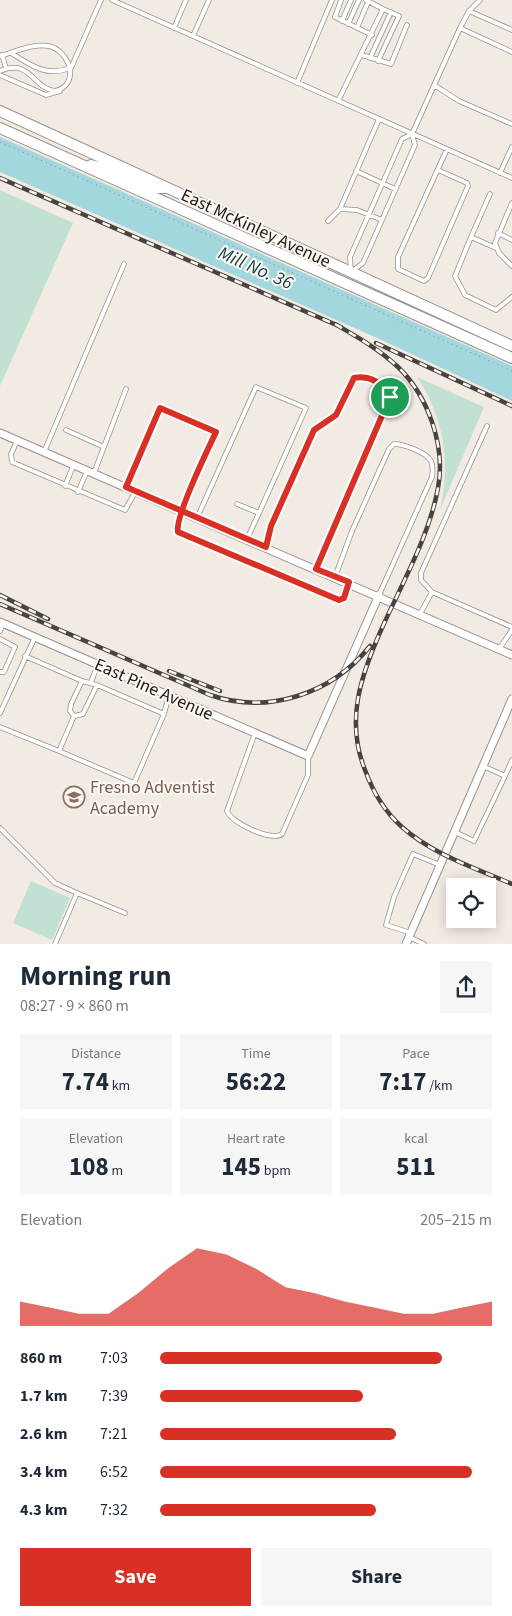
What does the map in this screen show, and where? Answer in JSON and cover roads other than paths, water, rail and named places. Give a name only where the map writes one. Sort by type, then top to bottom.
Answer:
[{"type":"main road","name":"East McKinley Avenue","points":[[0,110],[290,242],[512,346]]},
{"type":"main road","name":"East McKinley Avenue","points":[[0,128],[512,358]]},
{"type":"main road","points":[[68,160],[110,170],[154,188],[162,189],[166,186]]},
{"type":"main road","points":[[171,206],[177,201],[185,201],[240,227],[290,242]]},
{"type":"main road","points":[[345,284],[351,272]]},
{"type":"street","points":[[0,433],[379,595],[512,655]]},
{"type":"street","points":[[308,756],[379,595]]},
{"type":"street","name":"East Pine Avenue","points":[[2,622],[308,756]]},
{"type":"street","points":[[409,938],[512,699]]},
{"type":"lane","points":[[0,75],[46,95],[56,94],[65,86],[70,78],[71,68],[101,0]]},
{"type":"lane","points":[[112,0],[512,178]]},
{"type":"lane","points":[[174,28],[186,0]]},
{"type":"lane","points":[[193,36],[210,0]]},
{"type":"lane","points":[[297,82],[332,0]]},
{"type":"lane","points":[[341,0],[335,17],[372,35]]},
{"type":"lane","points":[[342,21],[351,0]]},
{"type":"lane","points":[[348,24],[359,0]]},
{"type":"lane","points":[[351,272],[350,257],[402,140],[412,134],[460,28],[469,11],[480,0]]},
{"type":"lane","points":[[357,28],[367,1],[399,16],[378,61]]},
{"type":"lane","points":[[338,101],[372,35],[383,9]]},
{"type":"lane","points":[[469,11],[512,30]]},
{"type":"lane","points":[[370,58],[391,12]]},
{"type":"lane","points":[[362,55],[391,64],[407,25]]},
{"type":"lane","points":[[460,28],[512,52]]},
{"type":"lane","points":[[6,68],[1,56],[27,48],[48,46],[62,53],[71,68]]},
{"type":"lane","points":[[11,53],[42,71],[53,73],[71,68]]},
{"type":"lane","points":[[0,71],[6,68],[15,68],[28,72],[52,90],[58,90],[65,86]]},
{"type":"lane","points":[[434,85],[459,100],[512,124]]},
{"type":"lane","points":[[328,221],[340,209],[379,119]]},
{"type":"lane","points":[[351,272],[362,263],[382,220],[415,145],[412,134]]},
{"type":"lane","points":[[500,173],[512,147]]},
{"type":"lane","points":[[438,170],[467,182],[468,186],[428,278],[424,281],[398,269],[398,257],[447,149]]},
{"type":"lane","points":[[356,171],[395,189]]},
{"type":"lane","points":[[490,194],[455,276],[465,296],[496,310],[512,297]]},
{"type":"lane","points":[[496,248],[498,233],[510,212],[512,203]]},
{"type":"lane","points":[[340,209],[357,210],[382,220]]},
{"type":"lane","points":[[498,233],[512,240]]},
{"type":"lane","points":[[471,237],[496,248],[512,266]]},
{"type":"lane","points":[[44,452],[124,264]]},
{"type":"lane","points":[[266,547],[271,526],[314,430],[336,415],[354,378],[363,376],[378,382],[388,390],[390,397],[316,569]]},
{"type":"lane","points":[[197,518],[256,387],[306,408],[248,539]]},
{"type":"lane","points":[[78,492],[104,447],[126,389]]},
{"type":"lane","points":[[126,487],[160,408],[216,432],[182,511],[177,530],[181,535],[335,599],[344,598],[349,582]]},
{"type":"lane","points":[[487,426],[421,573],[421,580],[432,592],[512,629],[499,649]]},
{"type":"lane","points":[[66,430],[104,447]]},
{"type":"lane","points":[[17,440],[11,454],[12,462],[78,492],[126,510],[136,491]]},
{"type":"lane","points":[[336,577],[352,531],[389,448],[394,444],[400,444],[428,457],[431,462],[432,477],[379,595]]},
{"type":"lane","points":[[65,486],[74,464]]},
{"type":"lane","points":[[237,504],[259,513]]},
{"type":"lane","points":[[420,614],[432,592]]},
{"type":"lane","points":[[0,631],[2,622]]},
{"type":"lane","points":[[0,713],[35,637]]},
{"type":"lane","points":[[0,639],[15,647],[4,672],[0,672]]},
{"type":"lane","points":[[25,656],[164,714]]},
{"type":"lane","points":[[91,682],[98,664]]},
{"type":"lane","points":[[74,716],[70,711],[71,704],[82,681]]},
{"type":"lane","points":[[74,716],[83,714],[97,685]]},
{"type":"lane","points":[[0,727],[134,783],[164,714],[169,695]]},
{"type":"lane","points":[[60,751],[74,716]]},
{"type":"lane","points":[[256,733],[227,811],[232,820],[270,837],[278,837],[282,834],[308,774],[308,756]]},
{"type":"lane","points":[[454,831],[474,841],[512,760]]},
{"type":"lane","points":[[483,766],[505,776]]},
{"type":"lane","points":[[0,828],[55,883],[125,913]]},
{"type":"lane","points":[[424,944],[386,925],[398,888],[413,854],[440,865]]},
{"type":"lane","points":[[55,944],[77,893]]},
{"type":"water","name":"Mill No. 36","points":[[0,137],[512,366],[512,401],[375,337],[0,172]]},
{"type":"railway","points":[[0,178],[341,327]]},
{"type":"railway","points":[[335,324],[383,355],[409,379],[426,407],[437,439],[439,455],[440,472],[438,488],[422,542],[374,646],[362,680],[356,715],[356,733],[365,770],[384,808],[414,837],[440,853],[512,884]]},
{"type":"railway","points":[[376,343],[512,406]]},
{"type":"railway","points":[[0,595],[48,619]]},
{"type":"railway","points":[[0,604],[210,695],[232,701],[254,703],[298,696],[318,688],[337,677],[355,663],[370,646]]},
{"type":"railway","points":[[169,671],[220,691]]},
{"type":"place","name":"Fresno Adventist Academy","points":[[74,797]]}]
